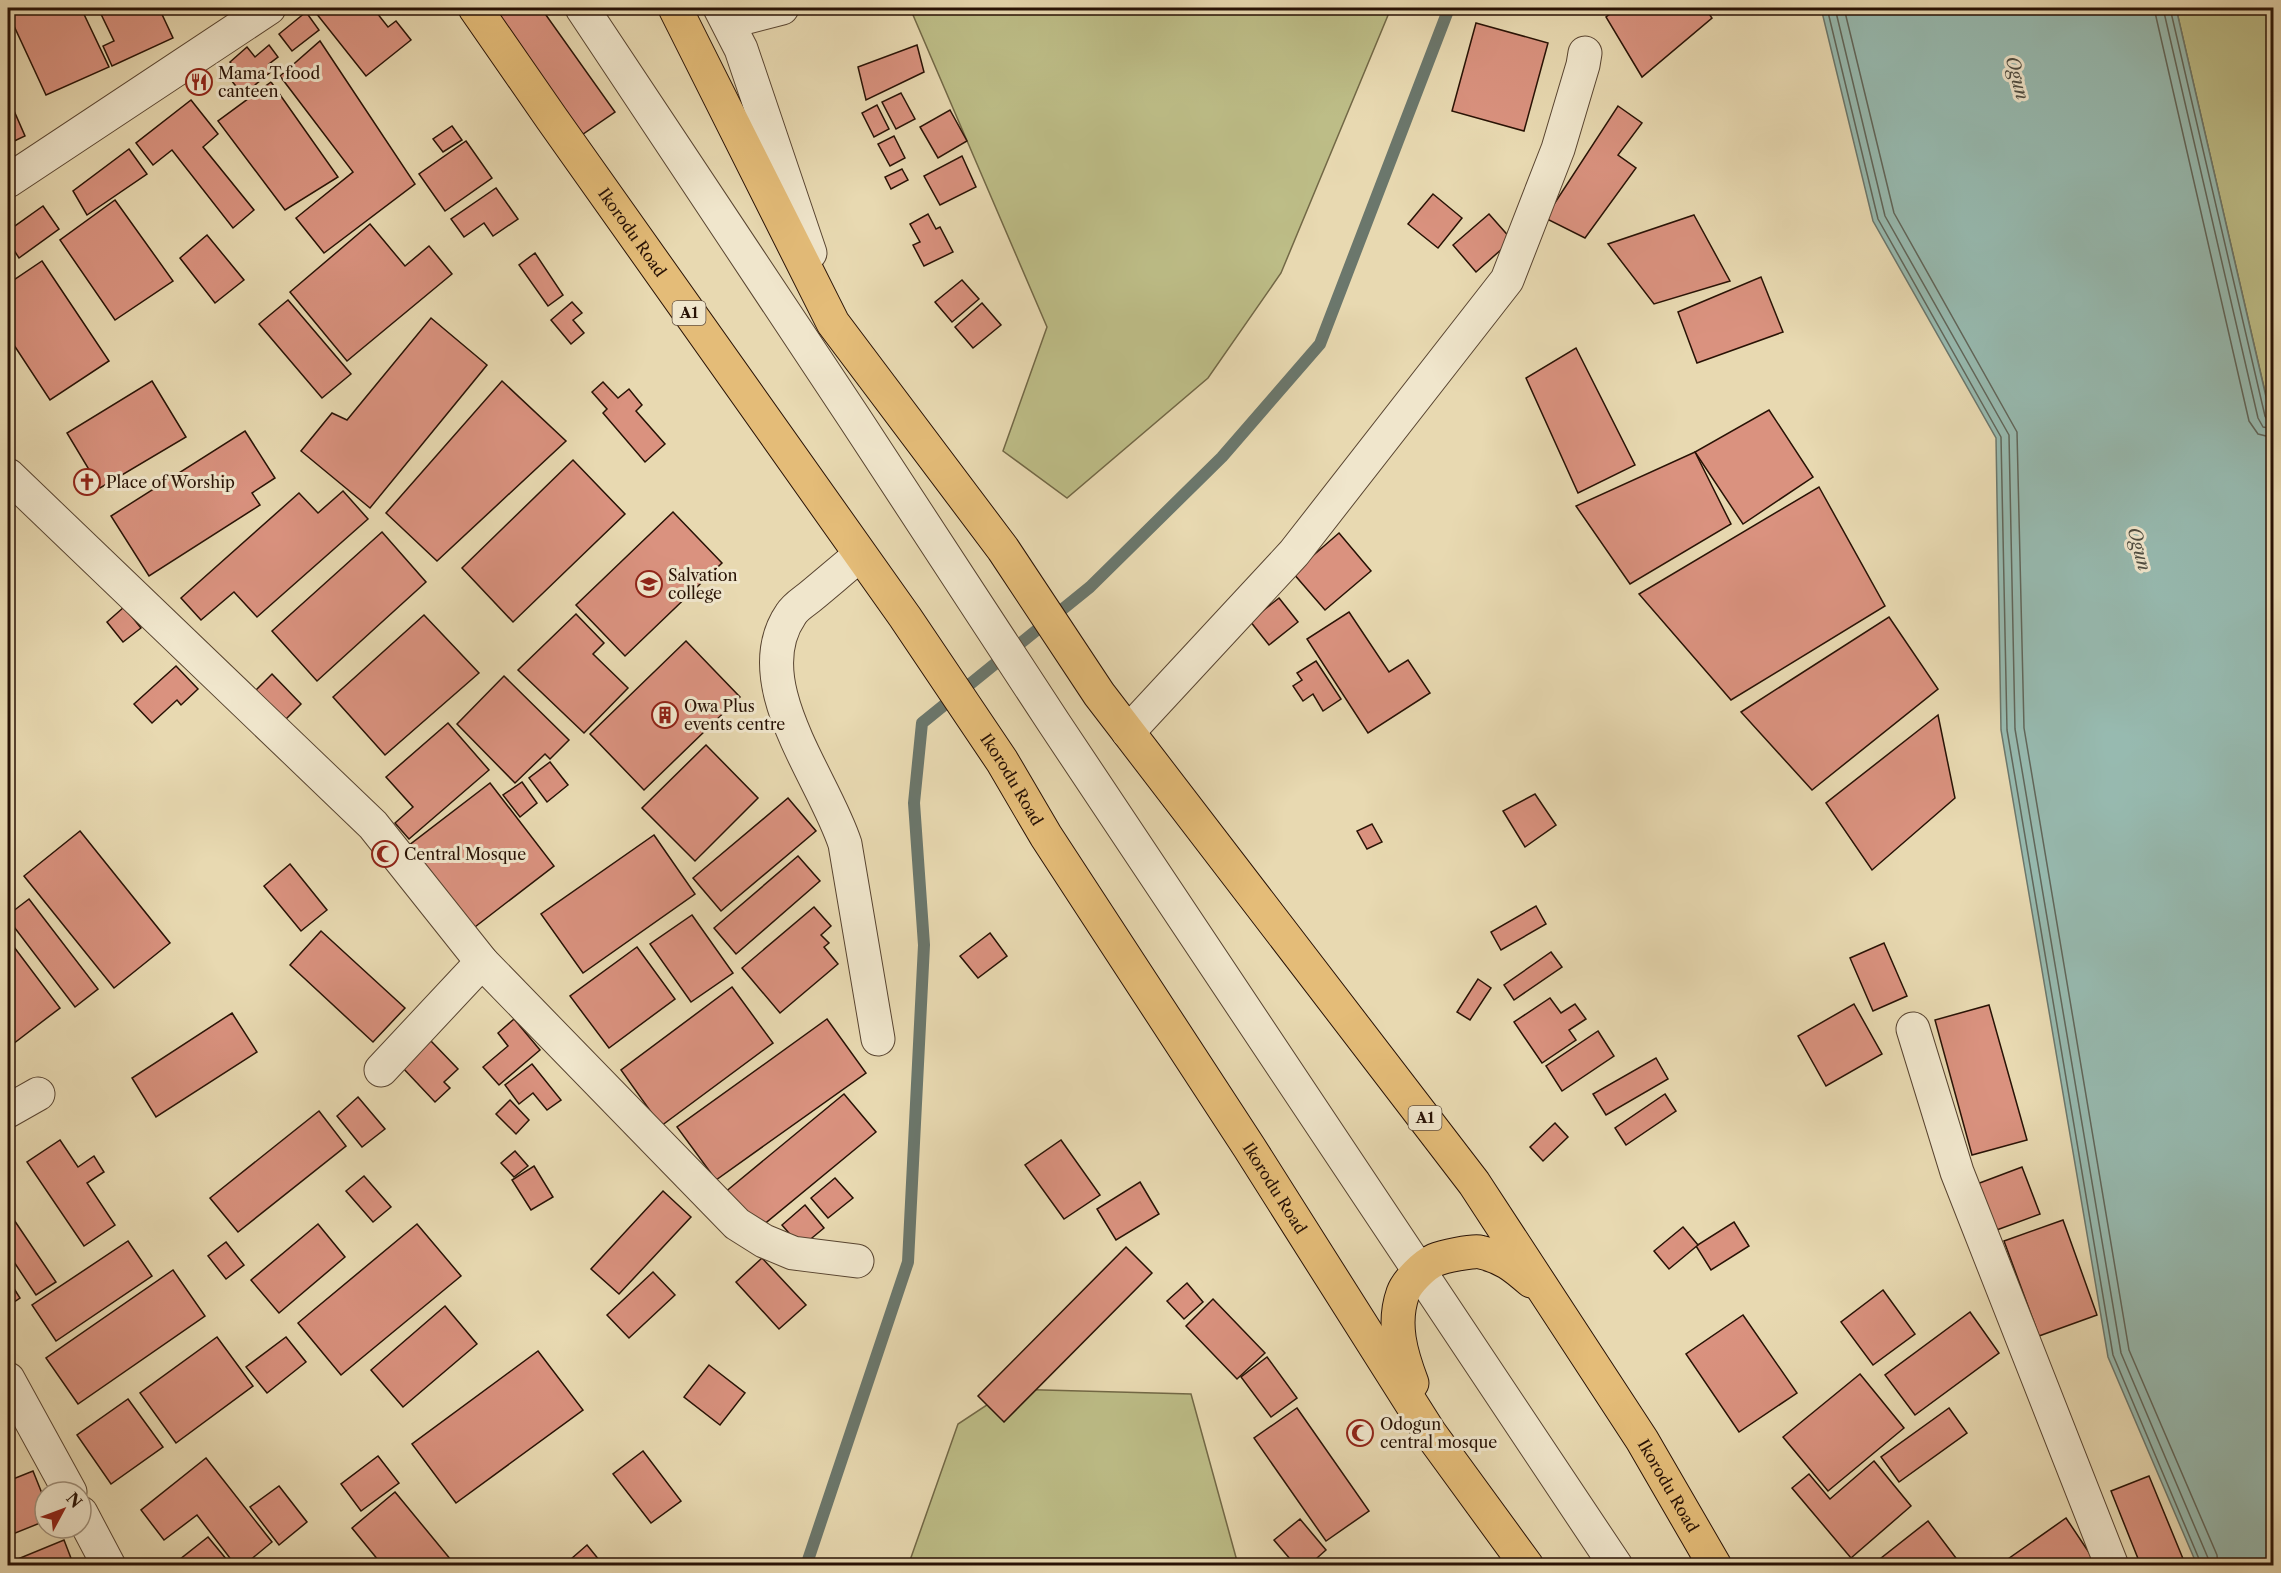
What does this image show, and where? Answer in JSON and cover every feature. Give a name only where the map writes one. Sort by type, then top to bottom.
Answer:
[{"type":"highway","name":"Ikorodu Road","points":[[475,8],[905,617],[1002,761],[1046,837],[1250,1147],[1430,1433],[1527,1566]]},
{"type":"highway","name":"Ikorodu Road","points":[[675,8],[833,323],[1003,549],[1099,694],[1474,1183],[1545,1295],[1642,1440],[1715,1566]]},
{"type":"highway","points":[[1430,1433],[1400,1351],[1397,1323],[1403,1291],[1420,1272],[1435,1260],[1477,1251],[1511,1263],[1545,1295]]},
{"type":"street","points":[[8,181],[269,8]]},
{"type":"street","points":[[582,8],[1054,723],[1616,1566]]},
{"type":"street","points":[[782,8],[724,15],[741,49],[833,323]]},
{"type":"street","points":[[1128,732],[1294,553],[1507,280],[1558,149],[1585,53]]},
{"type":"street","points":[[8,475],[373,825],[482,962],[737,1224],[764,1241],[793,1253],[856,1261]]},
{"type":"street","points":[[860,555],[791,613],[776,647],[778,683],[788,722],[837,820],[845,844],[878,1039]]},
{"type":"street","points":[[381,1070],[482,962]]},
{"type":"street","points":[[1913,1029],[1957,1172],[2112,1566]]},
{"type":"street","points":[[8,1111],[38,1094]]},
{"type":"street","points":[[8,1379],[63,1480]]},
{"type":"street","points":[[93,1536],[109,1566]]},
{"type":"green space","points":[[910,8],[1391,8],[1281,273],[1208,378],[1067,498],[1003,451],[1047,327]]},
{"type":"green space","points":[[2176,8],[2273,8],[2273,426]]},
{"type":"green space","points":[[1011,1389],[1191,1394],[1237,1561],[1228,1566],[908,1566],[958,1424]]},
{"type":"water","name":"Ogun","points":[[1821,8],[2176,8],[2273,427],[2273,1565],[2197,1565],[2108,1357],[2001,730],[1996,438],[1873,221]]},
{"type":"building","points":[[8,8],[81,8],[109,67],[46,95],[8,13]]},
{"type":"building","points":[[98,8],[159,8],[173,38],[112,66],[103,46],[114,41]]},
{"type":"building","points":[[312,8],[373,8],[388,27],[396,21],[411,40],[366,76]]},
{"type":"building","points":[[479,8],[541,8],[615,112],[573,141]]},
{"type":"building","points":[[1618,8],[1705,8],[1712,18],[1642,77],[1606,17]]},
{"type":"building","points":[[306,12],[319,30],[292,51],[279,34]]},
{"type":"building","points":[[1476,23],[1548,43],[1524,131],[1452,111]]},
{"type":"building","points":[[320,41],[415,184],[324,253],[296,218],[353,172],[280,76]]},
{"type":"building","points":[[269,45],[278,57],[269,64],[273,70],[243,95],[227,75],[235,68],[230,62],[247,47],[255,57]]},
{"type":"building","points":[[917,45],[924,72],[866,100],[858,67]]},
{"type":"building","points":[[271,82],[338,177],[285,210],[218,121]]},
{"type":"building","points":[[901,93],[915,119],[896,129],[882,102]]},
{"type":"building","points":[[8,97],[25,136],[8,144]]},
{"type":"building","points":[[191,100],[218,134],[203,147],[254,210],[233,228],[172,150],[153,165],[136,143]]},
{"type":"building","points":[[877,105],[889,129],[874,137],[862,113]]},
{"type":"building","points":[[1618,106],[1642,123],[1618,155],[1636,168],[1585,238],[1545,218]]},
{"type":"building","points":[[950,110],[967,141],[938,158],[920,127]]},
{"type":"building","points":[[452,126],[462,140],[443,152],[433,139]]},
{"type":"building","points":[[894,136],[905,158],[890,166],[878,144]]},
{"type":"building","points":[[466,141],[492,178],[445,211],[419,174]]},
{"type":"building","points":[[129,149],[147,174],[87,215],[73,191]]},
{"type":"building","points":[[962,156],[976,187],[940,205],[924,176]]},
{"type":"building","points":[[902,169],[908,180],[891,189],[885,177]]},
{"type":"building","points":[[496,188],[518,219],[493,236],[484,223],[464,237],[451,219]]},
{"type":"building","points":[[1433,194],[1462,218],[1438,248],[1408,224]]},
{"type":"building","points":[[115,200],[173,281],[115,320],[60,240]]},
{"type":"building","points":[[43,206],[59,229],[19,258],[8,241],[8,231]]},
{"type":"building","points":[[928,214],[936,229],[940,227],[953,252],[924,266],[913,245],[920,242],[910,224]]},
{"type":"building","points":[[1489,214],[1512,240],[1476,272],[1453,245]]},
{"type":"building","points":[[1694,215],[1730,281],[1654,304],[1608,244]]},
{"type":"building","points":[[370,224],[405,266],[429,246],[452,274],[347,361],[290,292]]},
{"type":"building","points":[[207,235],[244,280],[215,303],[180,258]]},
{"type":"building","points":[[535,253],[563,295],[548,306],[519,265]]},
{"type":"building","points":[[42,261],[109,361],[50,400],[8,336],[8,284]]},
{"type":"building","points":[[1761,277],[1783,332],[1697,363],[1678,312]]},
{"type":"building","points":[[962,280],[979,299],[952,322],[935,302]]},
{"type":"building","points":[[288,300],[351,374],[322,398],[259,324]]},
{"type":"building","points":[[572,302],[582,313],[573,320],[584,333],[571,344],[551,320]]},
{"type":"building","points":[[982,303],[1001,325],[973,348],[955,327]]},
{"type":"building","points":[[431,318],[487,365],[370,508],[301,451],[332,413],[347,420]]},
{"type":"building","points":[[1576,348],[1635,465],[1578,493],[1526,378]]},
{"type":"building","points":[[152,381],[186,437],[100,488],[67,433]]},
{"type":"building","points":[[502,381],[566,441],[437,561],[386,513]]},
{"type":"building","points":[[603,382],[618,398],[629,389],[642,405],[636,411],[665,444],[645,462],[603,413],[607,409],[592,392]]},
{"type":"building","points":[[1769,410],[1813,477],[1743,524],[1695,452]]},
{"type":"building","points":[[245,431],[275,478],[252,493],[260,505],[149,576],[111,516]]},
{"type":"building","points":[[1695,452],[1731,524],[1630,584],[1576,506]]},
{"type":"building","points":[[573,460],[625,514],[513,622],[462,568]]},
{"type":"building","points":[[1819,487],[1885,606],[1731,700],[1639,594]]},
{"type":"building","points":[[343,491],[368,519],[257,617],[234,592],[201,620],[181,598],[299,493],[318,513]]},
{"type":"building","name":"Salvation college","points":[[673,512],[722,563],[625,656],[576,605]]},
{"type":"building","points":[[382,532],[426,582],[317,681],[272,631]]},
{"type":"building","points":[[1339,533],[1371,571],[1325,610],[1293,573]]},
{"type":"building","points":[[1279,598],[1298,622],[1269,645],[1250,621]]},
{"type":"building","points":[[124,607],[141,628],[123,642],[107,622]]},
{"type":"building","points":[[1349,612],[1389,672],[1408,660],[1430,693],[1368,733],[1307,639]]},
{"type":"building","points":[[576,614],[604,643],[593,654],[628,688],[584,733],[518,670]]},
{"type":"building","points":[[424,615],[479,673],[385,755],[333,697]]},
{"type":"building","points":[[1889,617],[1938,689],[1812,790],[1741,712]]},
{"type":"building","name":"Owa Plus events centre","points":[[686,641],[740,697],[644,790],[590,734]]},
{"type":"building","points":[[1316,661],[1341,699],[1323,711],[1313,694],[1303,701],[1293,686],[1302,680],[1297,673]]},
{"type":"building","points":[[176,666],[198,689],[181,705],[177,700],[152,723],[134,704]]},
{"type":"building","points":[[272,674],[301,704],[281,724],[252,694]]},
{"type":"building","points":[[504,676],[569,740],[550,759],[545,754],[515,783],[457,724]]},
{"type":"building","points":[[1938,715],[1955,798],[1872,870],[1826,803]]},
{"type":"building","points":[[448,723],[489,770],[409,839],[395,823],[413,807],[386,777]]},
{"type":"building","points":[[706,745],[758,798],[695,861],[642,808]]},
{"type":"building","points":[[550,762],[568,785],[547,802],[529,778]]},
{"type":"building","points":[[522,782],[537,803],[520,817],[503,795]]},
{"type":"building","points":[[490,783],[554,866],[471,930],[408,846]]},
{"type":"building","points":[[1535,794],[1556,825],[1525,847],[1503,811]]},
{"type":"building","points":[[788,798],[816,831],[721,911],[693,878]]},
{"type":"building","points":[[1372,824],[1382,842],[1367,849],[1357,831]]},
{"type":"building","points":[[80,831],[170,943],[114,988],[24,876]]},
{"type":"building","points":[[654,835],[695,894],[583,973],[541,914]]},
{"type":"building","points":[[798,856],[820,881],[736,954],[714,928]]},
{"type":"building","points":[[290,864],[327,910],[301,931],[264,886]]},
{"type":"building","points":[[29,899],[98,989],[75,1007],[8,919],[8,915]]},
{"type":"building","points":[[1536,906],[1546,924],[1501,950],[1491,932]]},
{"type":"building","points":[[814,907],[831,926],[821,935],[829,943],[824,947],[838,964],[780,1013],[742,968]]},
{"type":"building","points":[[692,915],[733,973],[691,1002],[650,944]]},
{"type":"building","points":[[321,931],[405,1008],[373,1042],[290,965]]},
{"type":"building","points":[[990,933],[1007,956],[978,978],[960,956]]},
{"type":"building","points":[[8,939],[60,1008],[13,1044],[8,1036]]},
{"type":"building","points":[[1884,943],[1907,996],[1873,1011],[1850,958]]},
{"type":"building","points":[[637,947],[675,999],[609,1048],[570,996]]},
{"type":"building","points":[[1551,952],[1562,967],[1514,1000],[1504,985]]},
{"type":"building","points":[[1478,979],[1491,988],[1470,1020],[1457,1012]]},
{"type":"building","points":[[732,987],[773,1043],[661,1126],[621,1070]]},
{"type":"building","points":[[1550,998],[1561,1013],[1575,1004],[1586,1019],[1569,1030],[1576,1040],[1542,1063],[1514,1022]]},
{"type":"building","points":[[1854,1004],[1882,1054],[1826,1086],[1798,1036]]},
{"type":"building","points":[[1989,1005],[2027,1140],[1972,1155],[1935,1020]]},
{"type":"building","points":[[232,1013],[257,1052],[156,1117],[132,1078]]},
{"type":"building","points":[[514,1019],[540,1050],[499,1085],[483,1067],[508,1046],[498,1033]]},
{"type":"building","points":[[827,1019],[866,1073],[716,1180],[677,1127]]},
{"type":"building","points":[[1598,1031],[1614,1056],[1562,1091],[1546,1066]]},
{"type":"building","points":[[430,1040],[458,1069],[444,1082],[450,1088],[435,1102],[402,1067]]},
{"type":"building","points":[[1656,1058],[1668,1079],[1606,1115],[1593,1094]]},
{"type":"building","points":[[532,1064],[561,1100],[547,1110],[533,1093],[519,1104],[505,1085]]},
{"type":"building","points":[[844,1094],[876,1132],[756,1231],[724,1193]]},
{"type":"building","points":[[1665,1094],[1676,1111],[1626,1145],[1615,1128]]},
{"type":"building","points":[[358,1097],[385,1129],[362,1147],[337,1116]]},
{"type":"building","points":[[510,1100],[529,1120],[516,1134],[496,1114]]},
{"type":"building","points":[[319,1111],[346,1146],[238,1232],[210,1198]]},
{"type":"building","points":[[1555,1123],[1568,1137],[1543,1161],[1530,1147]]},
{"type":"building","points":[[60,1140],[78,1167],[94,1156],[104,1172],[87,1183],[115,1225],[84,1246],[27,1162]]},
{"type":"building","points":[[1061,1140],[1100,1195],[1064,1219],[1025,1165]]},
{"type":"building","points":[[515,1151],[528,1166],[514,1177],[501,1163]]},
{"type":"building","points":[[534,1166],[553,1197],[531,1210],[512,1180]]},
{"type":"building","points":[[2022,1167],[2040,1214],[1994,1231],[1977,1184]]},
{"type":"building","points":[[364,1176],[391,1207],[373,1222],[346,1191]]},
{"type":"building","points":[[835,1178],[853,1198],[828,1218],[811,1198]]},
{"type":"building","points":[[1140,1182],[1159,1214],[1116,1240],[1097,1209]]},
{"type":"building","points":[[663,1191],[691,1217],[619,1294],[591,1269]]},
{"type":"building","points":[[805,1205],[824,1228],[801,1247],[782,1225]]},
{"type":"building","points":[[8,1211],[56,1282],[36,1295],[8,1253]]},
{"type":"building","points":[[2063,1220],[2097,1315],[2039,1336],[2004,1241]]},
{"type":"building","points":[[1734,1222],[1749,1246],[1711,1270],[1696,1246]]},
{"type":"building","points":[[318,1224],[345,1257],[279,1313],[251,1280]]},
{"type":"building","points":[[417,1224],[461,1276],[341,1375],[298,1323]]},
{"type":"building","points":[[1683,1227],[1698,1245],[1669,1269],[1654,1251]]},
{"type":"building","points":[[128,1241],[152,1276],[56,1341],[32,1305]]},
{"type":"building","points":[[226,1242],[244,1265],[226,1279],[208,1256]]},
{"type":"building","points":[[1126,1247],[1152,1273],[1004,1422],[978,1396]]},
{"type":"building","points":[[762,1258],[806,1305],[779,1329],[736,1282]]},
{"type":"building","points":[[173,1270],[205,1316],[78,1404],[46,1358]]},
{"type":"building","points":[[653,1272],[675,1295],[629,1338],[607,1315]]},
{"type":"building","points":[[8,1279],[20,1298],[8,1306]]},
{"type":"building","points":[[1187,1283],[1203,1302],[1184,1319],[1167,1301]]},
{"type":"building","points":[[1883,1290],[1915,1334],[1873,1365],[1841,1322]]},
{"type":"building","points":[[1213,1299],[1265,1353],[1237,1379],[1186,1326]]},
{"type":"building","points":[[445,1306],[477,1344],[403,1407],[371,1370]]},
{"type":"building","points":[[1970,1312],[1999,1353],[1915,1415],[1885,1375]]},
{"type":"building","points":[[1743,1315],[1797,1393],[1739,1432],[1686,1354]]},
{"type":"building","points":[[217,1337],[253,1386],[176,1443],[140,1393]]},
{"type":"building","points":[[286,1337],[306,1362],[267,1393],[246,1367]]},
{"type":"building","points":[[538,1351],[583,1410],[456,1503],[412,1444]]},
{"type":"building","points":[[1267,1357],[1297,1398],[1271,1417],[1241,1377]]},
{"type":"building","points":[[709,1365],[745,1393],[720,1425],[684,1397]]},
{"type":"building","points":[[1860,1374],[1904,1428],[1828,1491],[1783,1437]]},
{"type":"building","points":[[128,1399],[163,1447],[111,1484],[77,1435]]},
{"type":"building","points":[[1297,1408],[1369,1511],[1326,1541],[1254,1438]]},
{"type":"building","points":[[1949,1408],[1967,1433],[1899,1482],[1881,1457]]},
{"type":"building","points":[[643,1451],[681,1501],[651,1523],[613,1474]]},
{"type":"building","points":[[378,1456],[399,1483],[361,1511],[341,1484]]},
{"type":"building","points":[[206,1458],[272,1542],[243,1566],[236,1566],[197,1515],[164,1540],[141,1510]]},
{"type":"building","points":[[1874,1461],[1911,1506],[1851,1558],[1792,1488],[1809,1474],[1830,1499]]},
{"type":"building","points":[[33,1471],[37,1480],[33,1480],[33,1526],[8,1536],[8,1481]]},
{"type":"building","points":[[2149,1476],[2186,1566],[2141,1566],[2111,1491]]},
{"type":"building","points":[[279,1486],[307,1522],[279,1545],[250,1507]]},
{"type":"building","points":[[395,1492],[456,1566],[383,1566],[352,1528]]},
{"type":"building","points":[[2066,1518],[2098,1566],[1998,1566]]},
{"type":"building","points":[[1300,1519],[1326,1550],[1308,1566],[1296,1566],[1274,1540]]},
{"type":"building","points":[[1928,1521],[1962,1566],[1871,1566]]},
{"type":"building","points":[[208,1537],[227,1560],[220,1566],[183,1566],[179,1560]]},
{"type":"building","points":[[64,1540],[74,1566],[8,1566],[8,1563]]},
{"type":"building","points":[[587,1545],[604,1566],[563,1566]]},
{"type":"waterway","points":[[806,1566],[908,1262],[924,945],[914,803],[922,723],[1090,587],[1222,457],[1320,344],[1449,8]]},
{"type":"place","name":"Mama T food canteen","points":[[199,82]]},
{"type":"place","name":"Place of Worship","points":[[87,482]]},
{"type":"place","name":"Salvation college","points":[[649,584]]},
{"type":"place","name":"Owa Plus events centre","points":[[665,715]]},
{"type":"place","name":"Central Mosque","points":[[385,854]]},
{"type":"place","name":"Odogun central mosque","points":[[1360,1433]]}]
